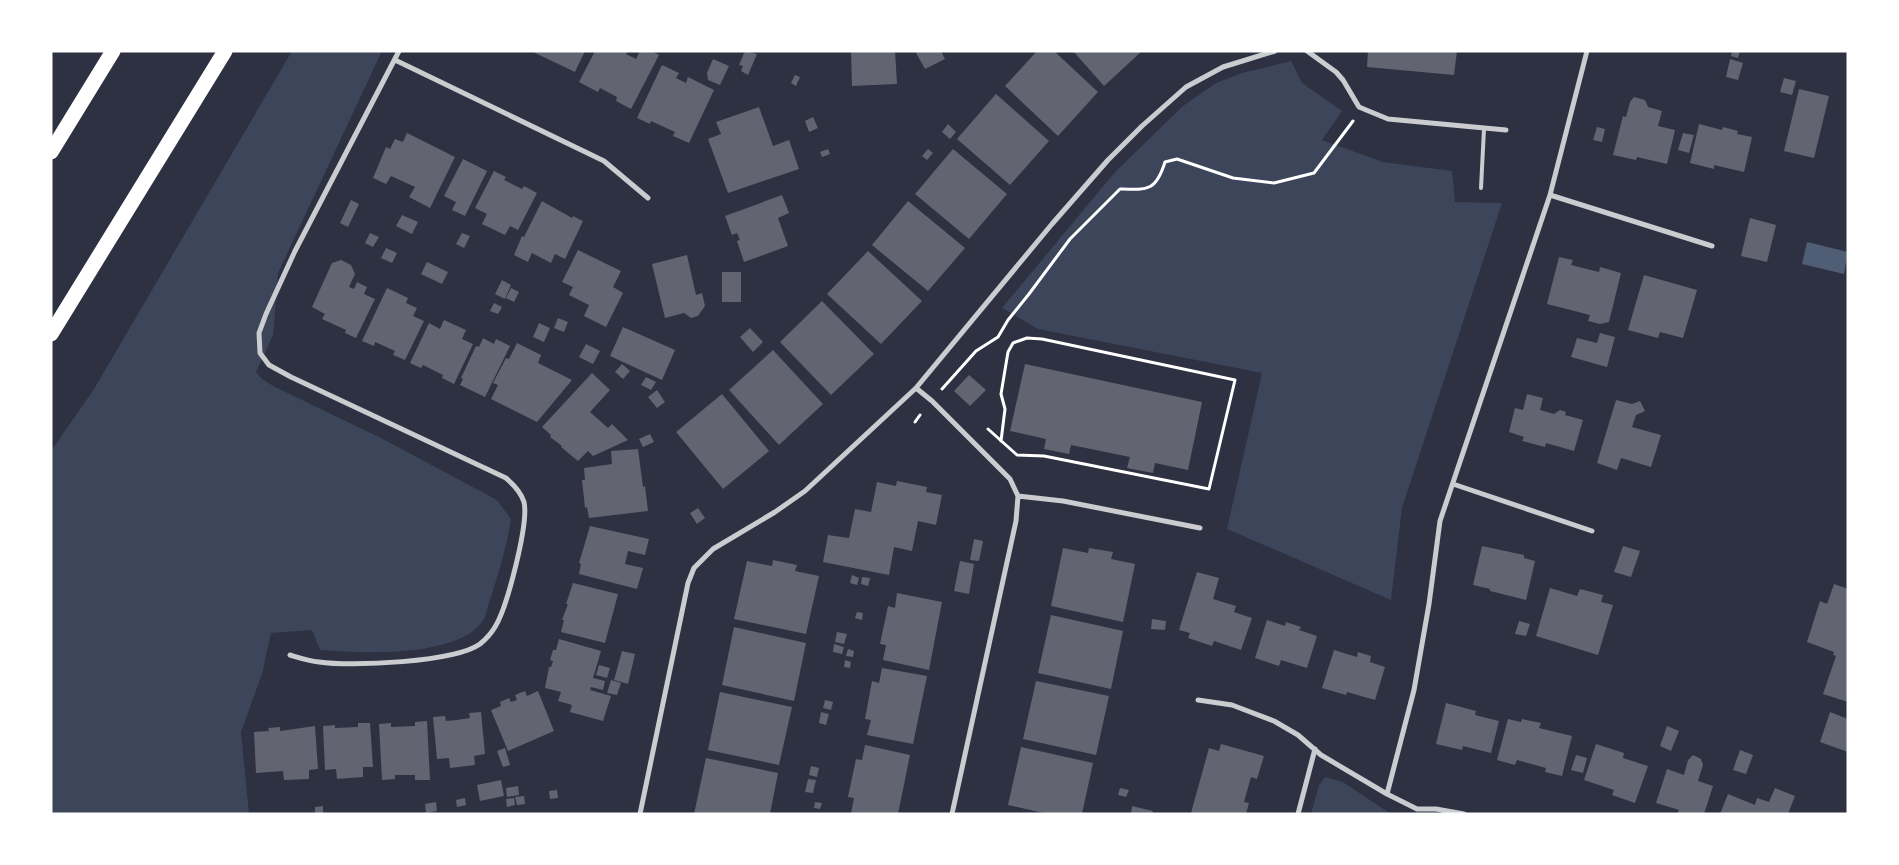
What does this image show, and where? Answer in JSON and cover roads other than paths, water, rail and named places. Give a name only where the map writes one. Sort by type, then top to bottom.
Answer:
[{"type":"highway","points":[[51,152],[113,51]]},
{"type":"highway","points":[[51,334],[225,51]]},
{"type":"street","points":[[290,655],[321,663],[372,663],[452,656],[470,650],[482,643],[495,627],[504,606],[522,538],[524,501],[515,486],[506,478],[290,377],[269,365],[260,353],[259,333],[295,251],[399,51]]},
{"type":"street","points":[[640,814],[688,583],[694,568],[713,549],[775,512],[805,491],[916,388],[1063,211],[1108,160],[1186,86],[1223,67],[1274,51]]},
{"type":"street","points":[[1307,51],[1344,80],[1360,107],[1388,119],[1506,130]]},
{"type":"street","points":[[1387,794],[1414,690],[1429,604],[1440,521],[1550,195],[1587,51]]},
{"type":"street","points":[[395,60],[604,161],[648,198]]},
{"type":"street","points":[[1550,195],[1712,246]]},
{"type":"street","points":[[916,388],[932,401],[1010,479],[1018,496],[1016,521],[952,814]]},
{"type":"street","points":[[1453,484],[1592,531]]},
{"type":"street","points":[[1018,496],[1063,501],[1200,528]]},
{"type":"street","points":[[1198,700],[1232,705],[1274,721],[1298,735],[1315,750],[1416,811],[1436,809],[1464,814]]},
{"type":"street","points":[[1298,814],[1315,750]]},
{"type":"lane","points":[[1481,188],[1484,129]]}]
